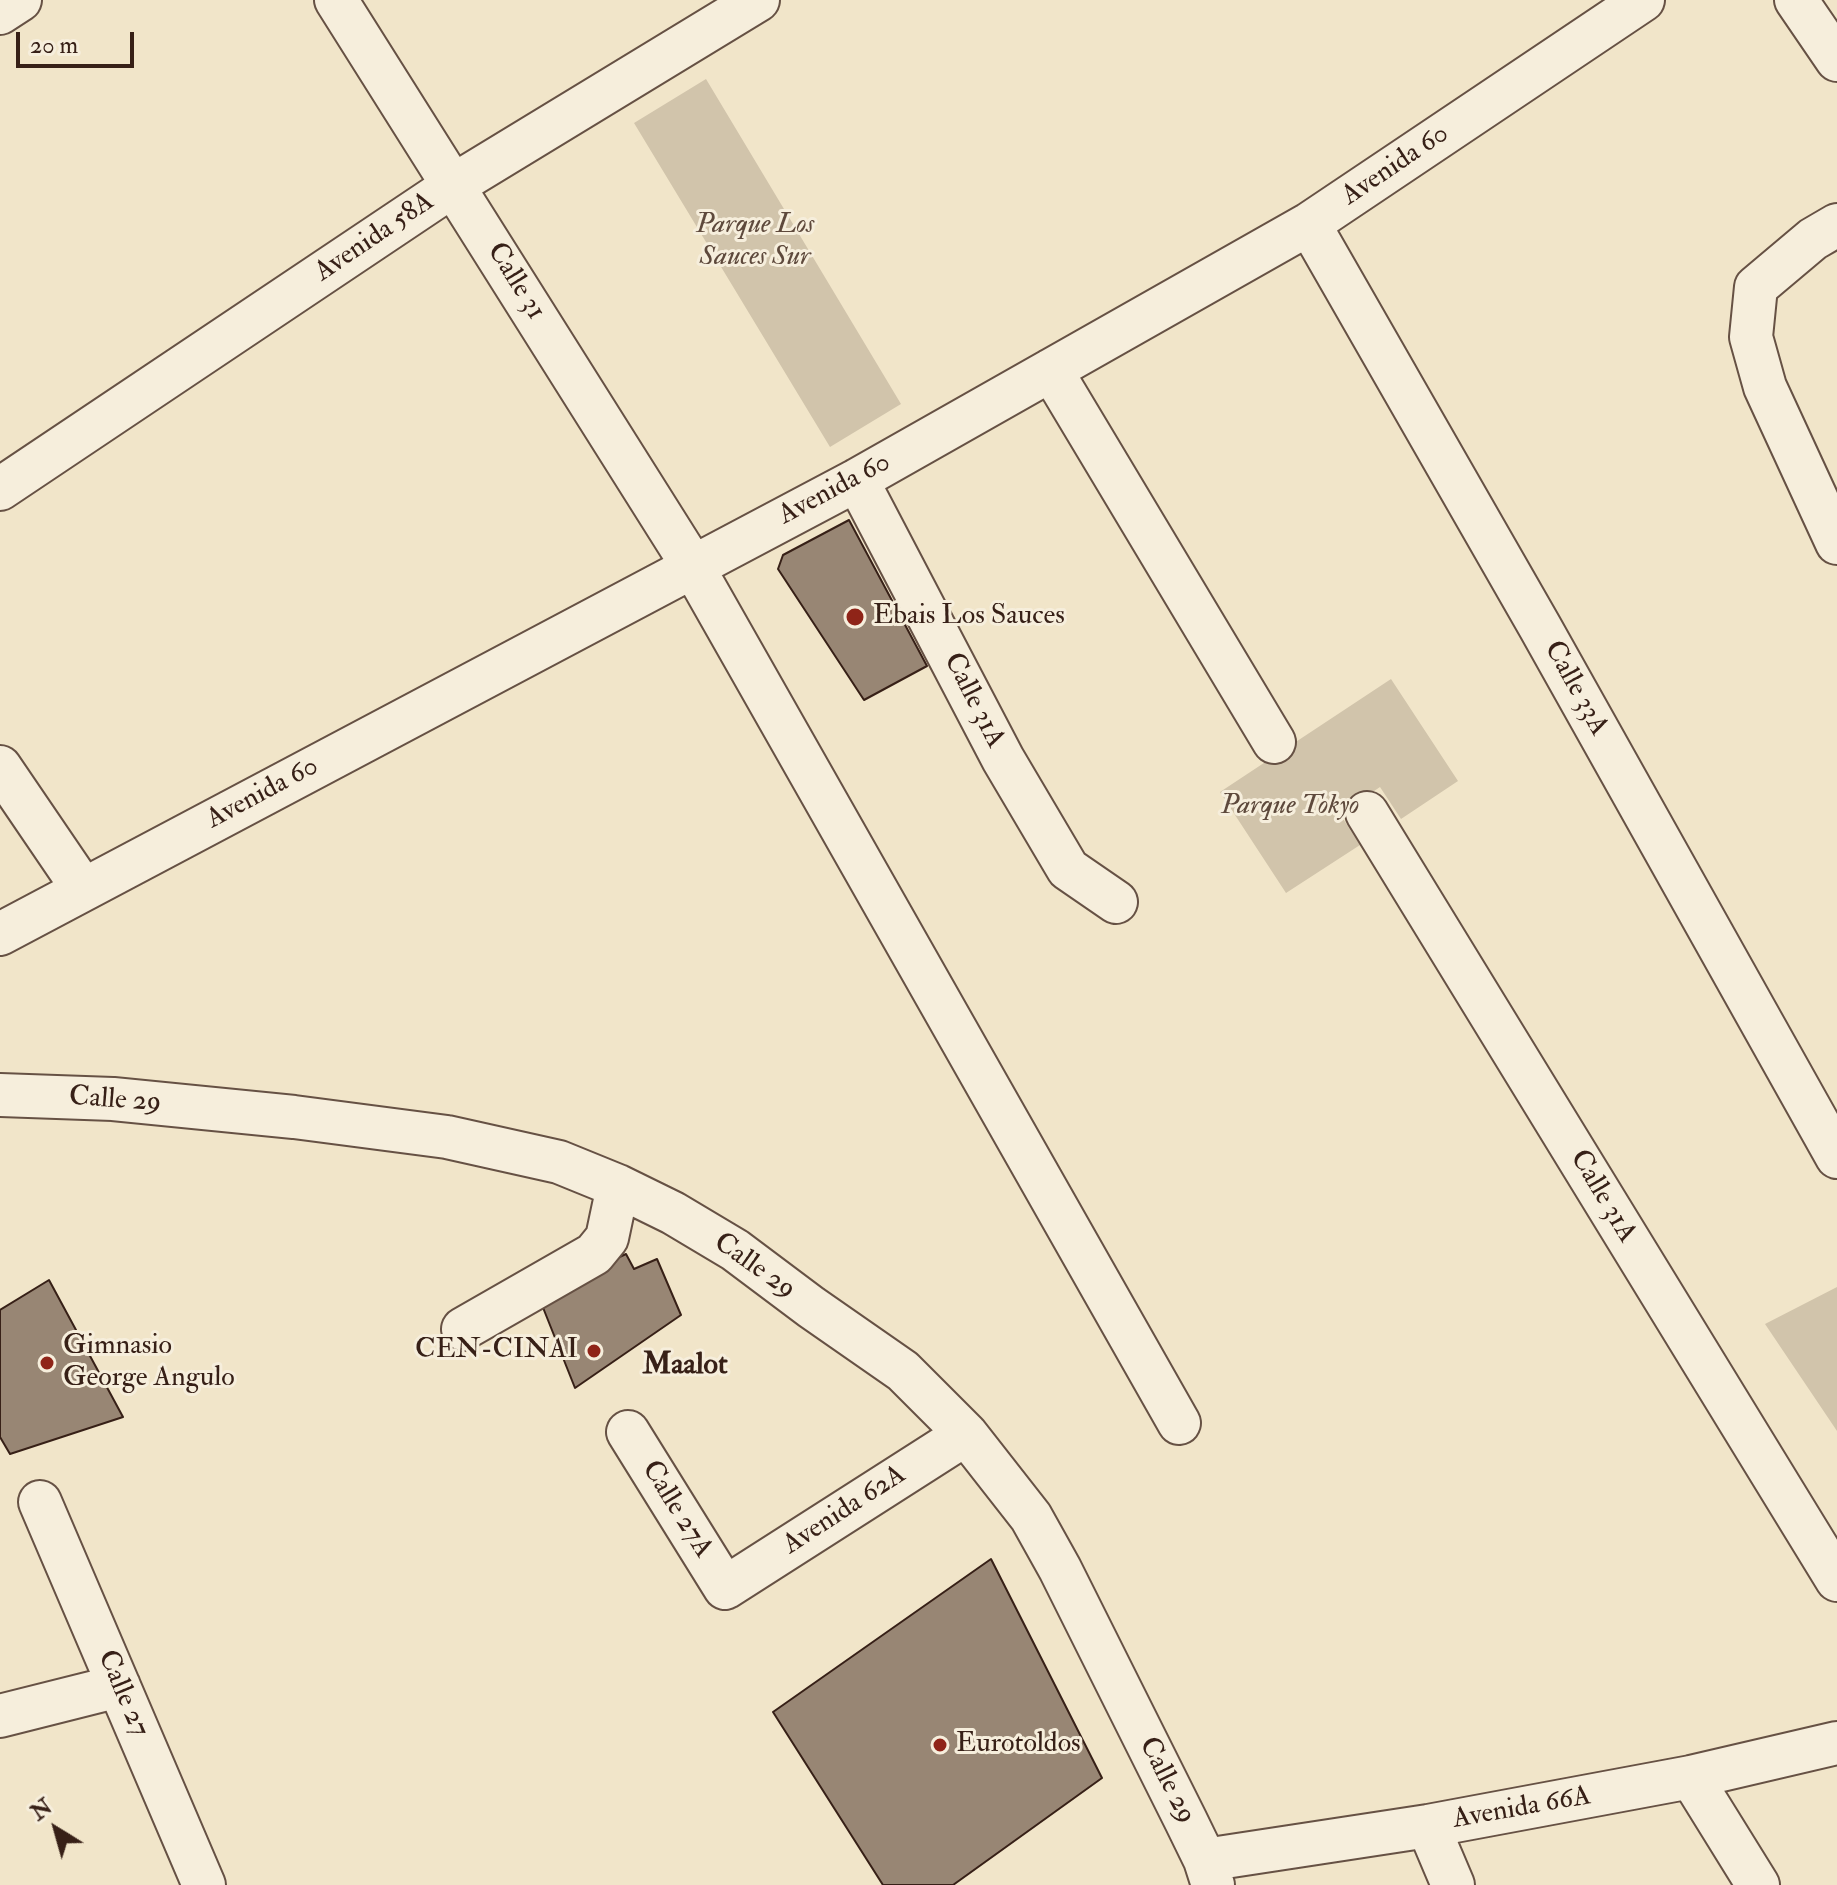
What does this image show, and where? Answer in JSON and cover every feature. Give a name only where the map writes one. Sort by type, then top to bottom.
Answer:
[{"type":"street","points":[[0,13],[20,0]]},
{"type":"street","name":"Calle 31","points":[[336,0],[692,565],[1179,1423]]},
{"type":"street","name":"Avenida 58A","points":[[0,489],[454,185],[758,0]]},
{"type":"street","name":"Avenida 60","points":[[0,934],[857,480],[1309,224],[1643,0]]},
{"type":"street","points":[[1796,0],[1837,60]]},
{"type":"street","name":"Calle 33A","points":[[1309,224],[1556,655],[1837,1157]]},
{"type":"street","points":[[1837,225],[1813,239],[1756,287],[1751,337],[1765,387],[1837,543]]},
{"type":"street","points":[[1051,370],[1274,742]]},
{"type":"street","name":"Calle 31A","points":[[857,480],[1003,759],[1068,869],[1116,902]]},
{"type":"street","points":[[0,767],[83,889]]},
{"type":"street","name":"Calle 31A","points":[[1367,813],[1837,1580]]},
{"type":"street","name":"Calle 29","points":[[0,1095],[113,1099],[294,1117],[447,1137],[559,1162],[673,1213],[735,1250],[903,1371],[966,1434],[1031,1517],[1209,1873]]},
{"type":"street","points":[[463,1329],[594,1254],[607,1238],[618,1186]]},
{"type":"street","name":"Calle 27A","points":[[628,1432],[725,1588]]},
{"type":"street","name":"Avenida 62A","points":[[725,1588],[966,1434]]},
{"type":"street","name":"Calle 27","points":[[40,1502],[204,1885]]},
{"type":"street","points":[[0,1716],[119,1686]]},
{"type":"street","name":"Avenida 66A","points":[[1209,1873],[1428,1826],[1691,1777],[1837,1743]]},
{"type":"street","points":[[1691,1777],[1758,1885]]},
{"type":"street","points":[[1428,1826],[1453,1885]]},
{"type":"green space","name":"Parque Los Sauces Sur","points":[[706,79],[901,404],[830,447],[634,123]]},
{"type":"green space","name":"Parque Tokyo","points":[[1391,679],[1458,781],[1401,819],[1380,787],[1340,814],[1360,845],[1286,893],[1220,792]]},
{"type":"green space","points":[[1837,1287],[1837,1431],[1765,1324]]},
{"type":"building","name":"Ebais Los Sauces","points":[[849,520],[927,666],[864,700],[778,569],[783,555]]},
{"type":"building","name":"CEN-CINAI","points":[[626,1254],[634,1269],[657,1259],[681,1315],[575,1388],[538,1295]]},
{"type":"building","name":"Gimnasio George Angulo","points":[[49,1280],[123,1417],[10,1454],[0,1437],[0,1310]]},
{"type":"building","name":"Eurotoldos","points":[[991,1559],[1102,1778],[953,1885],[883,1885],[773,1712]]},
{"type":"place","name":"Ebais Los Sauces","points":[[855,617]]},
{"type":"place","name":"CEN-CINAI","points":[[594,1351]]},
{"type":"place","name":"Gimnasio George Angulo","points":[[47,1363]]},
{"type":"place","name":"Eurotoldos","points":[[940,1745]]},
{"type":"district","name":"Maalot","points":[[685,1367]]}]
